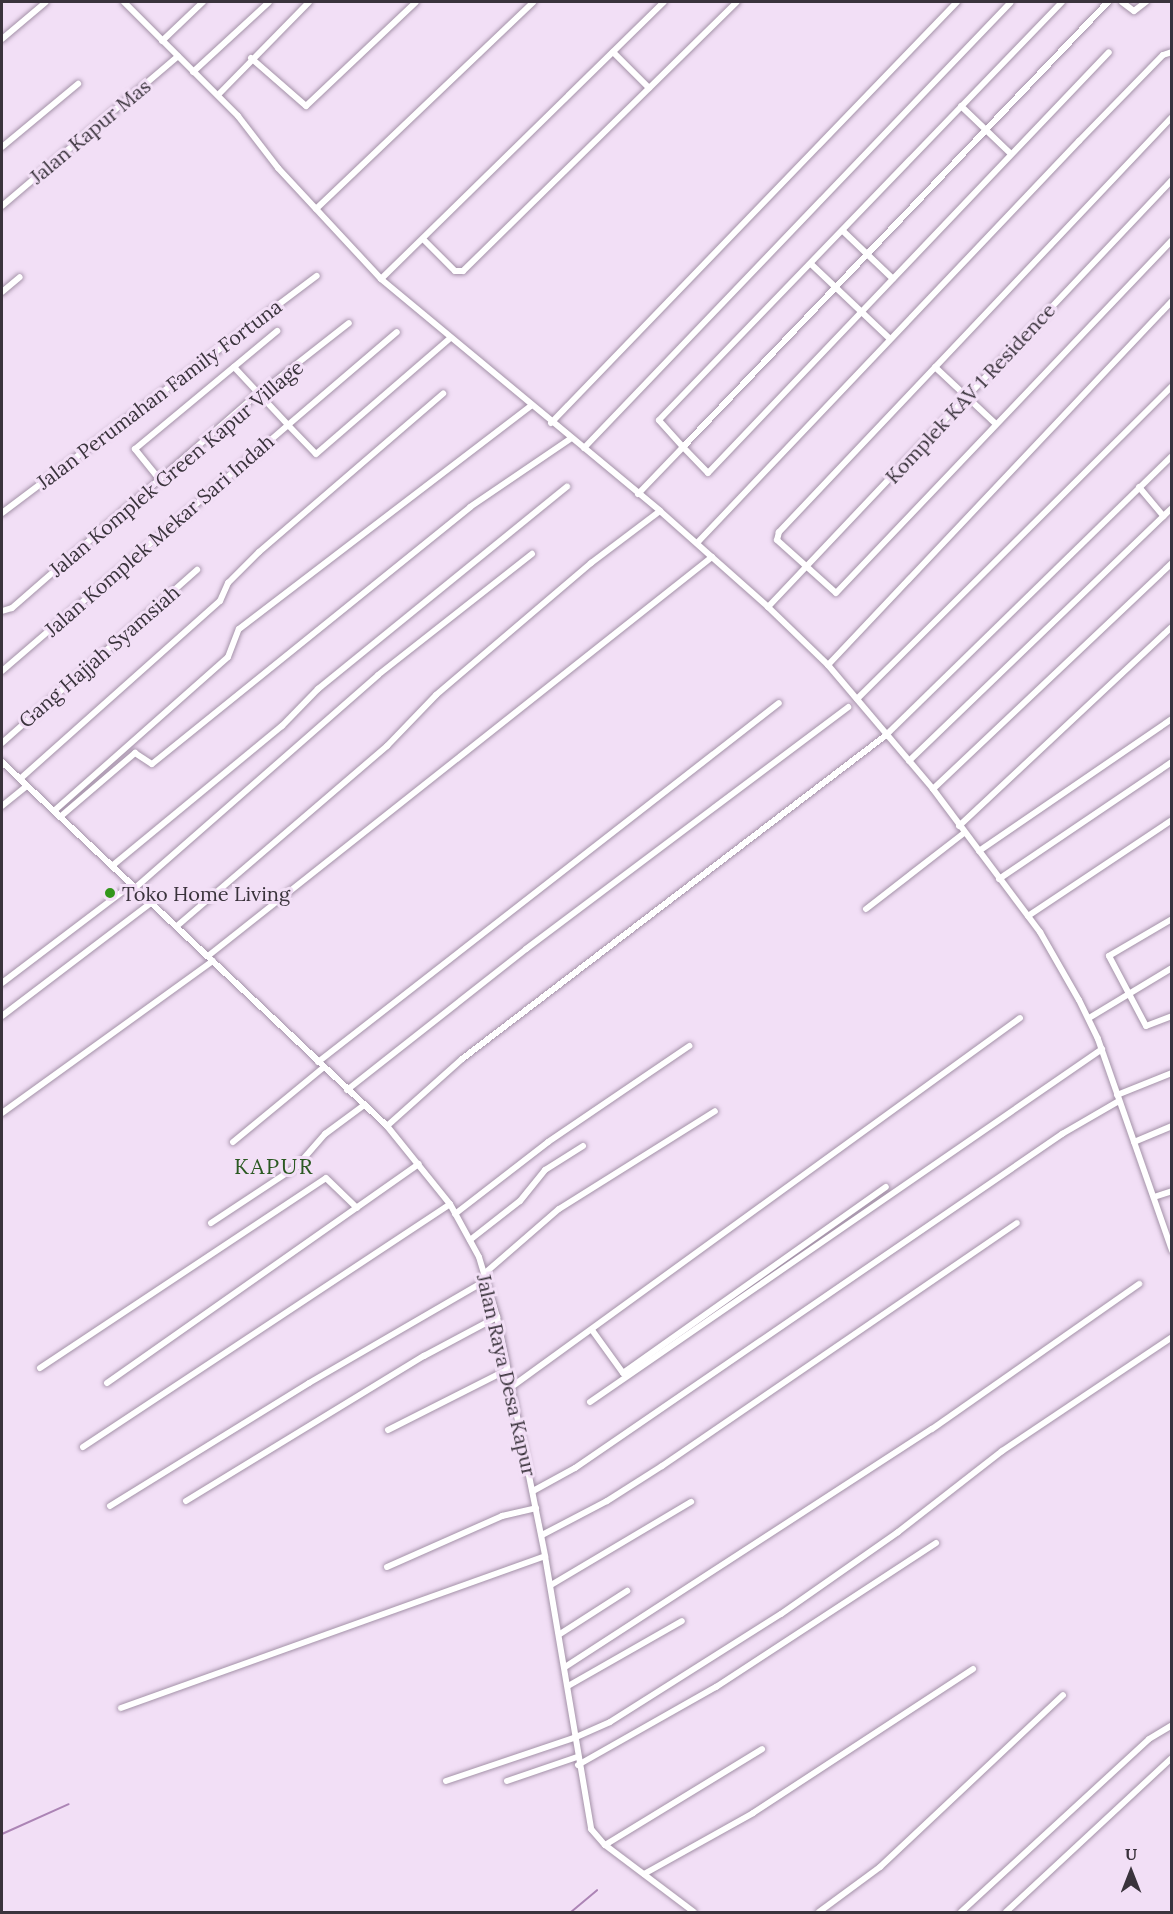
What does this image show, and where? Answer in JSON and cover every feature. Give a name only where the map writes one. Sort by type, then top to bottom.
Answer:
[{"type":"street","points":[[2,39],[46,2]]},
{"type":"street","points":[[124,2],[218,95],[316,209],[381,279],[449,339],[660,511],[768,607],[828,665],[885,736],[933,789],[1056,957],[1089,1018],[1102,1049],[1171,1248]]},
{"type":"street","points":[[162,40],[203,2]]},
{"type":"street","points":[[193,72],[269,2]]},
{"type":"street","points":[[218,95],[251,58],[309,2]]},
{"type":"street","points":[[251,58],[301,106],[306,106],[416,2]]},
{"type":"street","points":[[316,209],[532,2]]},
{"type":"street","points":[[381,279],[664,2]]},
{"type":"street","points":[[423,239],[456,271],[463,271],[737,2]]},
{"type":"street","points":[[551,423],[957,2]]},
{"type":"street","points":[[584,448],[1011,2]]},
{"type":"street","points":[[1062,2],[659,420],[708,473],[1010,153],[1109,52]]},
{"type":"street","points":[[638,494],[1108,2]]},
{"type":"street","points":[[1122,2],[1134,11],[1146,2]]},
{"type":"street","points":[[613,52],[649,88]]},
{"type":"street","points":[[697,543],[1162,55],[1172,52]]},
{"type":"street","name":"Jalan Kapur Mas","points":[[2,206],[178,56]]},
{"type":"street","points":[[2,147],[78,84]]},
{"type":"street","points":[[961,106],[1010,153]]},
{"type":"street","points":[[1172,117],[776,535],[777,540],[836,592],[1172,240]]},
{"type":"street","name":"Komplek KAV 1 Residence","points":[[768,607],[1172,180]]},
{"type":"street","points":[[843,231],[893,279]]},
{"type":"street","points":[[811,264],[890,339]]},
{"type":"street","name":"Jalan Perumahan Family Fortuna","points":[[2,513],[317,276]]},
{"type":"street","points":[[2,292],[20,277]]},
{"type":"street","points":[[828,665],[1172,301]]},
{"type":"street","name":"Jalan Komplek Green Kapur Village","points":[[2,611],[12,608],[259,395],[350,323]]},
{"type":"street","points":[[160,480],[135,449],[278,331]]},
{"type":"street","points":[[234,367],[288,425],[397,332]]},
{"type":"street","name":"Jalan Komplek Mekar Sari Indah","points":[[2,671],[288,425],[316,453],[449,339]]},
{"type":"street","points":[[935,367],[996,424]]},
{"type":"street","points":[[857,699],[1172,386]]},
{"type":"street","points":[[20,779],[220,601],[228,583],[259,552],[443,394]]},
{"type":"street","points":[[54,811],[228,657],[239,629],[531,406]]},
{"type":"street","points":[[60,817],[135,753],[152,764],[470,507],[570,439]]},
{"type":"street","points":[[387,1126],[462,1059],[885,736],[1172,456]]},
{"type":"street","points":[[112,866],[282,726],[318,688],[567,487]]},
{"type":"street","points":[[1139,487],[1163,516]]},
{"type":"street","points":[[909,761],[1172,508]]},
{"type":"street","points":[[177,926],[387,746],[436,695],[591,563],[660,511]]},
{"type":"street","points":[[2,983],[133,886],[378,675],[532,554]]},
{"type":"street","points":[[2,1113],[210,958],[712,557]]},
{"type":"street","points":[[933,789],[1172,564]]},
{"type":"street","name":"Gang Hajjah Syamsiah","points":[[2,743],[197,570]]},
{"type":"street","points":[[959,826],[1172,627]]},
{"type":"street","points":[[318,1062],[779,703]]},
{"type":"street","points":[[347,1090],[535,942],[848,707]]},
{"type":"street","points":[[979,851],[1172,719]]},
{"type":"street","name":"Jalan Raya Desa Kapur","points":[[2,762],[387,1126],[450,1204],[486,1276],[497,1317],[542,1535],[560,1634],[578,1766],[591,1829],[605,1845],[694,1912]]},
{"type":"street","points":[[999,879],[1172,762]]},
{"type":"street","points":[[2,806],[27,786]]},
{"type":"street","points":[[1028,916],[1172,820]]},
{"type":"street","points":[[866,909],[964,833]]},
{"type":"street","points":[[2,1016],[151,903]]},
{"type":"street","points":[[1172,919],[1109,956],[1146,1026],[1172,1016]]},
{"type":"street","points":[[1089,1018],[1172,968]]},
{"type":"street","points":[[510,1388],[1020,1018]]},
{"type":"street","points":[[455,1214],[548,1142],[689,1046]]},
{"type":"street","points":[[590,1402],[1102,1049]]},
{"type":"street","points":[[233,1142],[324,1067]]},
{"type":"street","points":[[533,1491],[575,1468],[1062,1134],[1118,1098],[1172,1073]]},
{"type":"street","points":[[211,1223],[297,1166],[326,1134],[363,1105]]},
{"type":"street","points":[[110,1506],[486,1276],[559,1209],[715,1111]]},
{"type":"street","points":[[1134,1142],[1172,1126]]},
{"type":"street","points":[[470,1240],[520,1201],[544,1170],[583,1146]]},
{"type":"street","points":[[107,1383],[419,1164]]},
{"type":"street","points":[[40,1368],[327,1178],[357,1208]]},
{"type":"street","points":[[592,1330],[623,1373],[886,1187]]},
{"type":"street","points":[[1154,1197],[1172,1191]]},
{"type":"street","points":[[83,1447],[450,1204]]},
{"type":"street","points":[[542,1535],[607,1502],[662,1466],[1017,1223]]},
{"type":"street","points":[[565,1667],[932,1430],[1139,1284]]},
{"type":"street","points":[[186,1502],[424,1356],[497,1317]]},
{"type":"street","points":[[446,1780],[574,1738],[610,1722],[781,1614],[898,1532],[1002,1451],[1172,1337]]},
{"type":"street","points":[[388,1430],[507,1370]]},
{"type":"street","points":[[551,1585],[691,1502]]},
{"type":"street","points":[[387,1567],[502,1516],[536,1508]]},
{"type":"street","points":[[578,1766],[716,1687],[936,1543]]},
{"type":"street","points":[[121,1708],[545,1556]]},
{"type":"street","points":[[560,1634],[627,1591]]},
{"type":"street","points":[[568,1686],[681,1621]]},
{"type":"street","points":[[644,1874],[753,1813],[973,1669]]},
{"type":"street","points":[[819,1912],[880,1867],[1063,1695]]},
{"type":"street","points":[[961,1912],[1140,1747],[1172,1725]]},
{"type":"street","points":[[605,1845],[762,1749]]},
{"type":"street","points":[[507,1781],[577,1758]]},
{"type":"street","points":[[1006,1912],[1172,1758]]},
{"type":"waterway","points":[[2,1834],[69,1804]]},
{"type":"waterway","points":[[571,1912],[597,1890]]},
{"type":"place","name":"Toko Home Living","points":[[110,893]]},
{"type":"district","name":"KAPUR","points":[[274,1167]]}]
